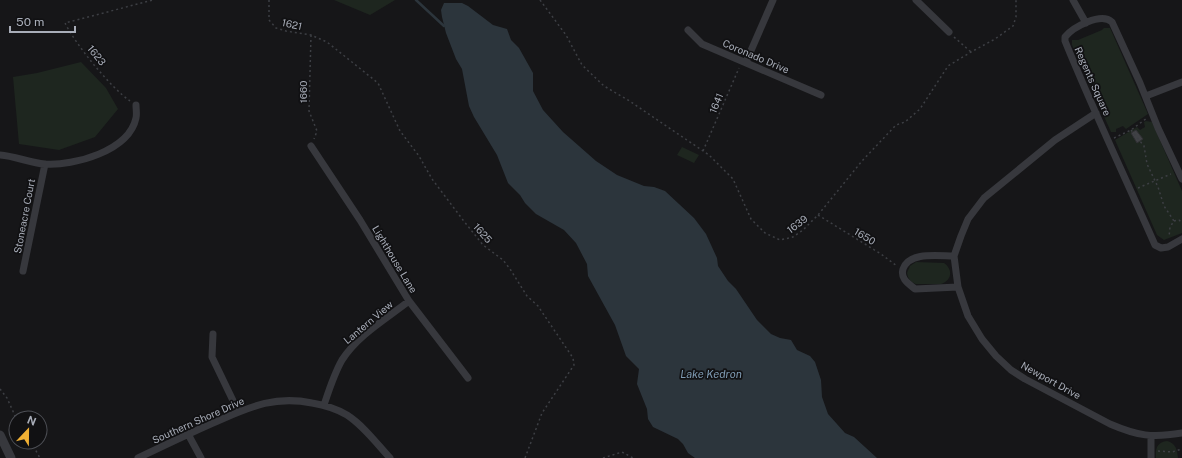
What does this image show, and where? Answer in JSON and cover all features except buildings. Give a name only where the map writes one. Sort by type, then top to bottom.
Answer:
[{"type":"street","points":[[744,62],[773,0]]},
{"type":"street","points":[[916,0],[949,32]]},
{"type":"street","points":[[1073,0],[1086,23]]},
{"type":"street","name":"Regents Square","points":[[1172,245],[1161,248],[1155,245],[1065,41],[1065,37],[1069,32],[1086,23],[1102,18],[1112,22],[1182,179]]},
{"type":"street","name":"Coronado Drive","points":[[688,30],[702,44],[821,95]]},
{"type":"street","points":[[1146,96],[1182,82]]},
{"type":"street","points":[[0,155],[45,164],[85,160],[102,153],[115,145],[125,136],[132,128],[136,118],[136,105]]},
{"type":"street","name":"Newport Drive","points":[[1096,113],[1055,140],[984,198],[968,219],[954,256],[958,286],[968,316],[982,339],[996,356],[1011,370],[1025,379],[1124,430],[1152,437],[1182,435]]},
{"type":"street","name":"Lighthouse Lane","points":[[311,146],[360,220],[409,301],[468,378]]},
{"type":"street","name":"Stoneacre Court","points":[[23,271],[45,164]]},
{"type":"street","points":[[1172,245],[1182,239]]},
{"type":"street","points":[[954,256],[930,256],[912,259],[906,264],[902,274],[906,282],[915,289],[958,286]]},
{"type":"street","name":"Lantern View","points":[[324,405],[339,366],[352,347],[371,330],[409,301]]},
{"type":"street","points":[[213,334],[212,357],[238,411]]},
{"type":"street","name":"Southern Shore Drive","points":[[138,458],[238,411],[262,403],[294,400],[324,405],[346,415],[360,426],[390,458]]},
{"type":"street","points":[[188,434],[201,458]]},
{"type":"street","points":[[0,435],[11,458]]},
{"type":"street","points":[[1151,458],[1152,437]]},
{"type":"path","name":"1623","points":[[136,105],[120,94],[71,34],[65,23],[153,0]]},
{"type":"path","name":"1621","points":[[269,0],[269,20],[276,28],[311,35]]},
{"type":"path","name":"1639","points":[[540,0],[566,35],[582,65],[604,86],[628,100],[703,151],[733,178],[751,219],[765,233],[780,240],[793,237],[803,230],[818,215],[862,161],[891,130],[896,125],[905,122],[920,109],[948,66],[995,39],[1013,26],[1016,17],[1016,0]]},
{"type":"path","points":[[949,32],[970,52]]},
{"type":"path","name":"1660","points":[[311,35],[309,111],[317,131],[311,146]]},
{"type":"path","name":"1625","points":[[311,35],[327,42],[378,83],[400,131],[419,156],[432,179],[462,220],[483,245],[503,260],[527,296],[538,306],[573,358],[574,365],[542,413],[525,458]]},
{"type":"path","name":"1641","points":[[703,151],[744,62]]},
{"type":"path","points":[[1109,140],[1131,130],[1152,113]]},
{"type":"path","points":[[1131,130],[1144,146],[1147,164],[1162,195],[1164,206],[1174,221]]},
{"type":"path","points":[[1131,191],[1178,170]]},
{"type":"path","name":"1650","points":[[818,215],[881,254],[903,270]]},
{"type":"path","points":[[1174,221],[1179,220],[1182,223]]},
{"type":"path","points":[[1172,245],[1169,239],[1170,227],[1174,221]]},
{"type":"path","points":[[0,389],[7,398],[12,410]]},
{"type":"path","points":[[1151,450],[1165,452],[1182,449]]},
{"type":"path","points":[[603,458],[622,452],[633,458]]},
{"type":"shaded area","points":[[334,0],[395,0],[370,15]]},
{"type":"shaded area","points":[[1104,28],[1110,28],[1148,114],[1126,129],[1123,126],[1116,129],[1116,132],[1111,132],[1072,45],[1072,40],[1078,40]]},
{"type":"shaded area","points":[[81,62],[106,88],[118,109],[95,137],[59,150],[19,144],[13,77],[37,73]]},
{"type":"shaded area","points":[[1144,122],[1152,122],[1182,191],[1182,233],[1164,240],[1157,235],[1115,140],[1137,127],[1140,130],[1145,127]]},
{"type":"shaded area","points":[[682,147],[699,155],[694,163],[677,155]]},
{"type":"shaded area","points":[[916,262],[944,263],[950,272],[949,278],[941,284],[916,284],[909,279],[907,273],[910,266]]},
{"type":"shaded area","points":[[1167,441],[1174,445],[1178,458],[1156,458],[1157,446]]},
{"type":"water","name":"Lake Kedron","points":[[444,3],[462,3],[493,25],[507,29],[511,40],[519,48],[533,73],[533,91],[543,110],[563,132],[596,161],[617,175],[644,186],[654,187],[665,191],[694,218],[706,234],[717,258],[718,266],[757,320],[771,334],[780,338],[791,340],[797,350],[810,356],[815,362],[821,380],[822,397],[828,414],[845,433],[854,437],[877,458],[695,458],[688,453],[678,439],[653,427],[648,419],[647,409],[637,384],[639,369],[626,356],[615,325],[588,276],[587,264],[576,243],[564,230],[536,214],[508,183],[497,155],[474,117],[469,106],[462,69],[456,59],[446,33],[441,10]]},
{"type":"waterway","points":[[416,0],[444,26]]}]
